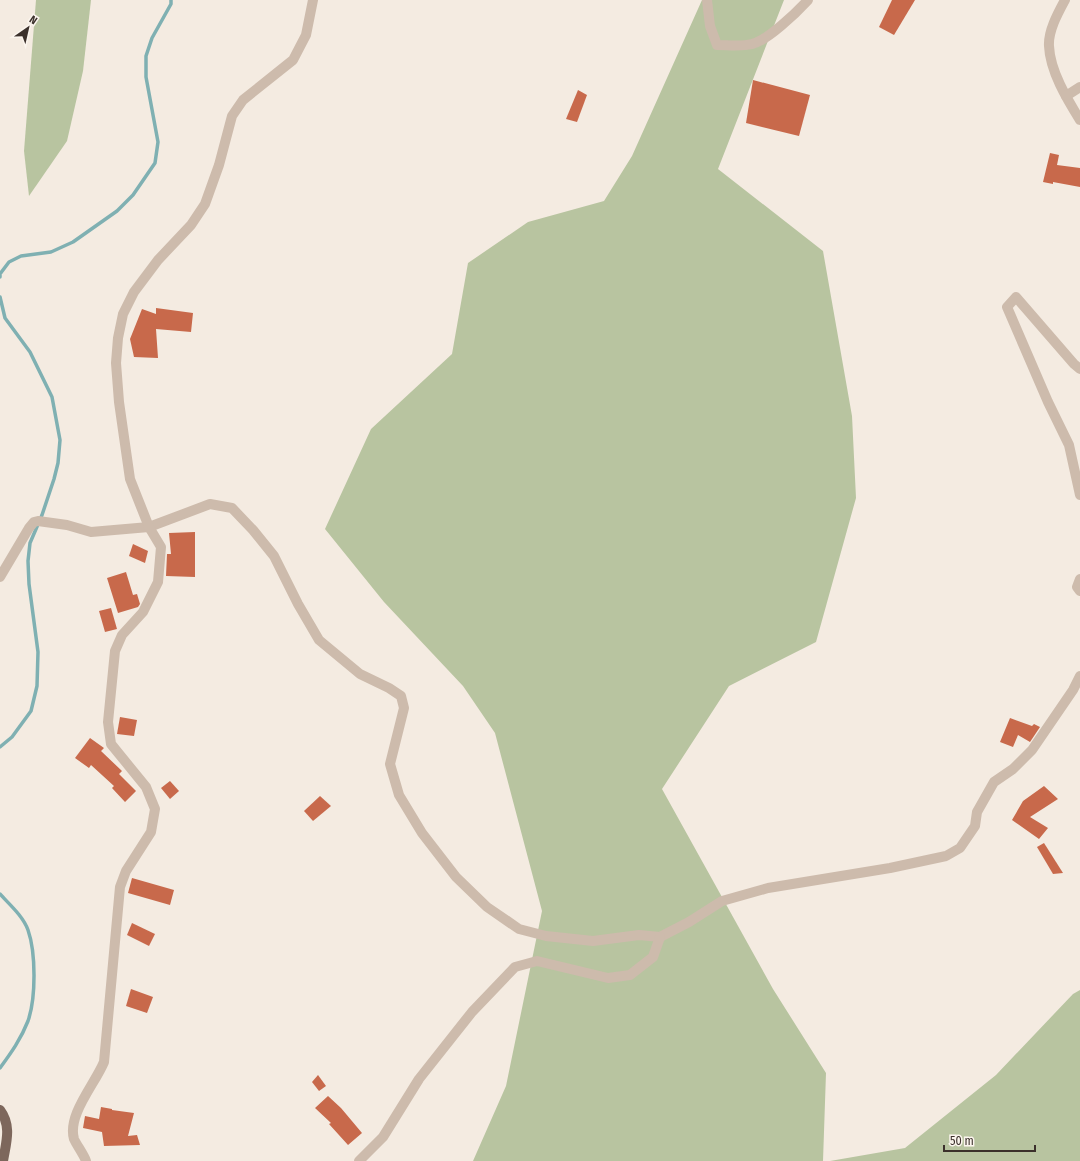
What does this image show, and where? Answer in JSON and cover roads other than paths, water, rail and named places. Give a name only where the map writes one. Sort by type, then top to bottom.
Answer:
[{"type":"main road","points":[[0,1110],[4,1116],[8,1136],[3,1161]]},
{"type":"street","points":[[86,1161],[74,1139],[74,1126],[77,1110],[99,1074],[104,1062],[120,888],[126,871],[151,832],[155,809],[146,787],[111,744],[108,722],[115,651],[122,635],[143,612],[158,582],[161,547],[149,527],[130,479],[118,402],[116,364],[118,338],[123,314],[134,292],[158,260],[191,225],[205,204],[219,165],[232,116],[242,100],[293,60],[306,35],[313,0]]},
{"type":"street","points":[[707,0],[710,26],[717,45],[743,45],[753,44],[777,29],[808,0]]},
{"type":"street","points":[[1065,0],[1051,32],[1048,46],[1052,65],[1066,96],[1080,120]]},
{"type":"street","points":[[1066,96],[1080,87]]},
{"type":"street","points":[[1080,369],[1064,353],[1016,297],[1007,307],[1048,402],[1069,445],[1080,495]]},
{"type":"street","points":[[0,577],[28,528],[34,522],[38,521],[67,525],[91,532],[149,527],[210,504],[232,508],[253,530],[274,556],[298,604],[319,640],[360,674],[389,688],[401,696],[404,708],[390,764],[399,795],[422,833],[456,877],[487,907],[519,929],[546,936],[593,941],[639,935],[660,937],[689,922],[722,901],[768,888],[890,868],[946,856],[960,848],[975,826],[977,812],[994,782],[1013,769],[1032,750],[1073,690],[1080,676]]},
{"type":"street","points":[[1080,579],[1077,587],[1080,591]]},
{"type":"street","points":[[359,1161],[383,1137],[419,1079],[472,1012],[515,967],[537,961],[608,978],[630,975],[653,957],[660,937]]},
{"type":"waterway","points":[[0,277],[0,274],[9,262],[21,256],[51,252],[73,242],[117,211],[133,195],[155,163],[158,142],[146,77],[146,56],[152,38],[171,4],[171,0]]},
{"type":"waterway","points":[[0,297],[5,318],[30,352],[52,397],[60,440],[58,463],[54,479],[42,515],[30,543],[28,561],[29,584],[38,652],[37,686],[31,711],[12,737],[0,747]]},
{"type":"waterway","points":[[0,894],[26,925],[31,940],[34,963],[34,988],[28,1021],[19,1040],[0,1068]]}]
